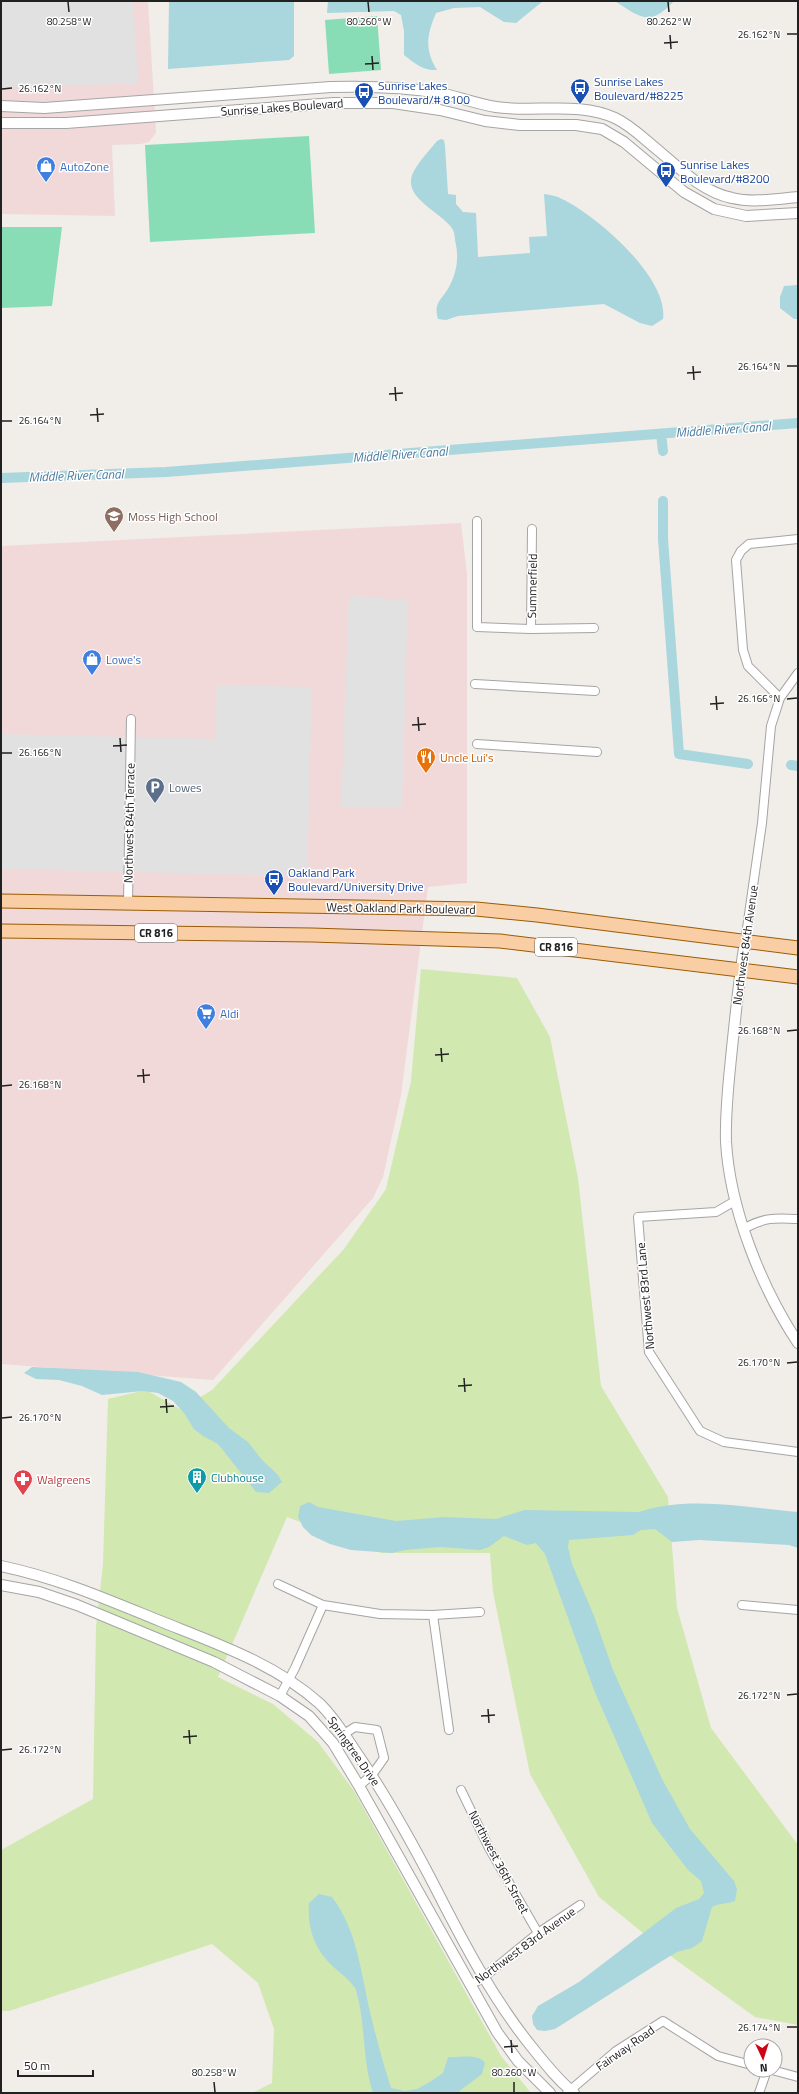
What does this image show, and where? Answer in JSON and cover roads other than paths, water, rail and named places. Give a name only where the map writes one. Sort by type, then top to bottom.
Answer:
[{"type":"main road","name":"West Oakland Park Boulevard","points":[[1,901],[128,902],[476,910],[537,915],[798,948]]},
{"type":"main road","name":"CR 816","points":[[1,931],[312,935],[471,939],[545,945],[798,977]]},
{"type":"street","name":"Sunrise Lakes Boulevard","points":[[1,106],[44,108],[331,87],[378,86],[403,88],[441,94],[495,107],[532,110],[585,110],[601,113],[616,118],[633,130],[690,178],[715,193],[743,200],[798,198]]},
{"type":"street","name":"Sunrise Lakes Boulevard","points":[[1,123],[66,123],[275,106],[360,102],[393,103],[440,110],[485,121],[520,125],[576,125],[602,129],[624,142],[684,192],[714,209],[746,216],[798,213]]},
{"type":"street","points":[[477,521],[477,627],[531,629]]},
{"type":"street","name":"Summerfield","points":[[532,529],[531,629],[594,628]]},
{"type":"street","points":[[780,698],[748,666],[743,650],[736,560],[741,551],[748,544],[798,539]]},
{"type":"street","name":"Northwest 84th Avenue","points":[[798,673],[780,698],[771,726],[762,823],[740,970],[728,1094],[727,1127],[729,1169],[735,1201],[766,1288],[798,1343]]},
{"type":"street","points":[[475,684],[595,690]]},
{"type":"street","name":"Northwest 84th Terrace","points":[[128,902],[131,719]]},
{"type":"street","points":[[477,744],[597,752]]},
{"type":"street","name":"Northwest 83rd Lane","points":[[735,1201],[716,1212],[638,1217],[649,1352],[700,1431],[724,1442],[798,1452]]},
{"type":"street","points":[[744,1228],[760,1220],[770,1218],[798,1219]]},
{"type":"street","name":"Springtree Drive","points":[[1,1566],[80,1587],[230,1649],[260,1663],[321,1704],[372,1775],[408,1835],[483,1978],[522,2035],[570,2092]]},
{"type":"street","points":[[278,1584],[323,1605],[380,1614],[433,1615],[480,1612]]},
{"type":"street","name":"Springtree Drive","points":[[1,1585],[39,1592],[77,1605],[214,1662],[280,1696],[309,1716],[333,1743],[359,1786],[501,2038],[518,2061],[550,2093]]},
{"type":"street","points":[[280,1696],[288,1682],[323,1605]]},
{"type":"street","points":[[742,1605],[798,1610]]},
{"type":"street","points":[[433,1615],[449,1730]]},
{"type":"street","points":[[344,1734],[355,1727],[377,1730],[384,1758],[372,1775],[359,1786]]},
{"type":"street","name":"Northwest 36th Street","points":[[461,1790],[489,1848],[538,1933]]},
{"type":"street","name":"Northwest 83rd Avenue","points":[[470,1985],[483,1978],[538,1933],[580,1905]]},
{"type":"street","name":"Fairway Road","points":[[570,2092],[616,2051],[663,2021],[718,2056],[743,2063]]},
{"type":"street","points":[[783,2073],[798,2076]]},
{"type":"street","points":[[759,2093],[764,2078]]},
{"type":"water","points":[[169,1],[294,1],[294,56],[289,60],[168,69]]},
{"type":"water","points":[[328,1],[543,1],[516,23],[504,22],[480,7],[454,8],[436,13],[428,42],[430,55],[437,70],[432,70],[415,64],[404,55],[404,31],[401,15],[394,11],[327,13]]},
{"type":"water","points":[[615,1],[674,1],[658,14],[652,17],[645,17],[632,12]]},
{"type":"water","points":[[441,139],[444,140],[445,146],[448,194],[456,195],[456,204],[463,212],[476,213],[478,257],[530,253],[529,237],[547,236],[544,194],[558,197],[576,207],[610,233],[643,267],[655,285],[662,303],[663,319],[652,326],[640,323],[604,304],[458,316],[446,320],[438,319],[437,305],[451,282],[455,272],[457,250],[455,235],[448,223],[417,197],[412,189],[411,181],[414,171],[419,163],[437,141]]},
{"type":"water","points":[[798,285],[798,319],[794,319],[780,308],[780,297],[784,286]]},
{"type":"water","points":[[32,1367],[138,1372],[181,1382],[196,1392],[229,1428],[248,1442],[262,1460],[278,1475],[282,1482],[269,1493],[256,1492],[218,1444],[194,1429],[184,1413],[173,1401],[158,1393],[143,1391],[102,1395],[82,1386],[59,1380],[36,1379],[24,1373]]},
{"type":"water","points":[[309,1502],[318,1507],[396,1521],[445,1517],[496,1519],[524,1510],[639,1512],[658,1507],[698,1503],[798,1512],[798,1548],[789,1545],[699,1540],[672,1542],[655,1529],[641,1530],[633,1535],[569,1540],[568,1547],[572,1564],[594,1616],[613,1670],[662,1779],[690,1829],[734,1881],[737,1889],[735,1901],[712,1907],[702,1941],[692,1948],[677,1952],[555,2029],[545,2031],[537,2030],[533,2024],[532,2016],[538,2006],[579,1982],[676,1908],[699,1899],[704,1893],[701,1881],[688,1870],[652,1823],[594,1690],[545,1554],[536,1543],[527,1545],[504,1536],[489,1547],[480,1550],[441,1547],[405,1550],[392,1553],[351,1550],[330,1544],[311,1535],[303,1527],[298,1517],[300,1506]]},
{"type":"water","points":[[319,1894],[332,1897],[353,1937],[382,2060],[391,2088],[405,2091],[417,2089],[443,2073],[448,2057],[473,2057],[482,2060],[485,2063],[482,2074],[457,2093],[373,2093],[367,2068],[361,2016],[355,1987],[323,1956],[311,1932],[309,1903]]},
{"type":"waterway","name":"Middle River Canal","points":[[1,478],[166,472],[798,423]]},
{"type":"waterway","points":[[661,434],[663,451]]},
{"type":"waterway","points":[[663,501],[663,539],[679,754],[748,764]]},
{"type":"waterway","points":[[791,765],[798,766]]},
{"type":"place","name":"Sunrise Lakes Boulevard/#8225","points":[[580,105]]},
{"type":"place","name":"Sunrise Lakes Boulevard/# 8100","points":[[364,109]]},
{"type":"place","name":"AutoZone","points":[[46,183]]},
{"type":"place","name":"Sunrise Lakes Boulevard/#8200","points":[[666,188]]},
{"type":"place","name":"Moss High School","points":[[114,533]]},
{"type":"place","name":"Lowe's","points":[[92,676]]},
{"type":"place","name":"Uncle Lui's","points":[[426,774]]},
{"type":"place","name":"Lowes","points":[[155,804]]},
{"type":"place","name":"Oakland Park Boulevard/University Drive","points":[[274,896]]},
{"type":"place","name":"Aldi","points":[[206,1030]]},
{"type":"place","name":"Clubhouse","points":[[197,1494]]},
{"type":"place","name":"Walgreens","points":[[23,1496]]}]
